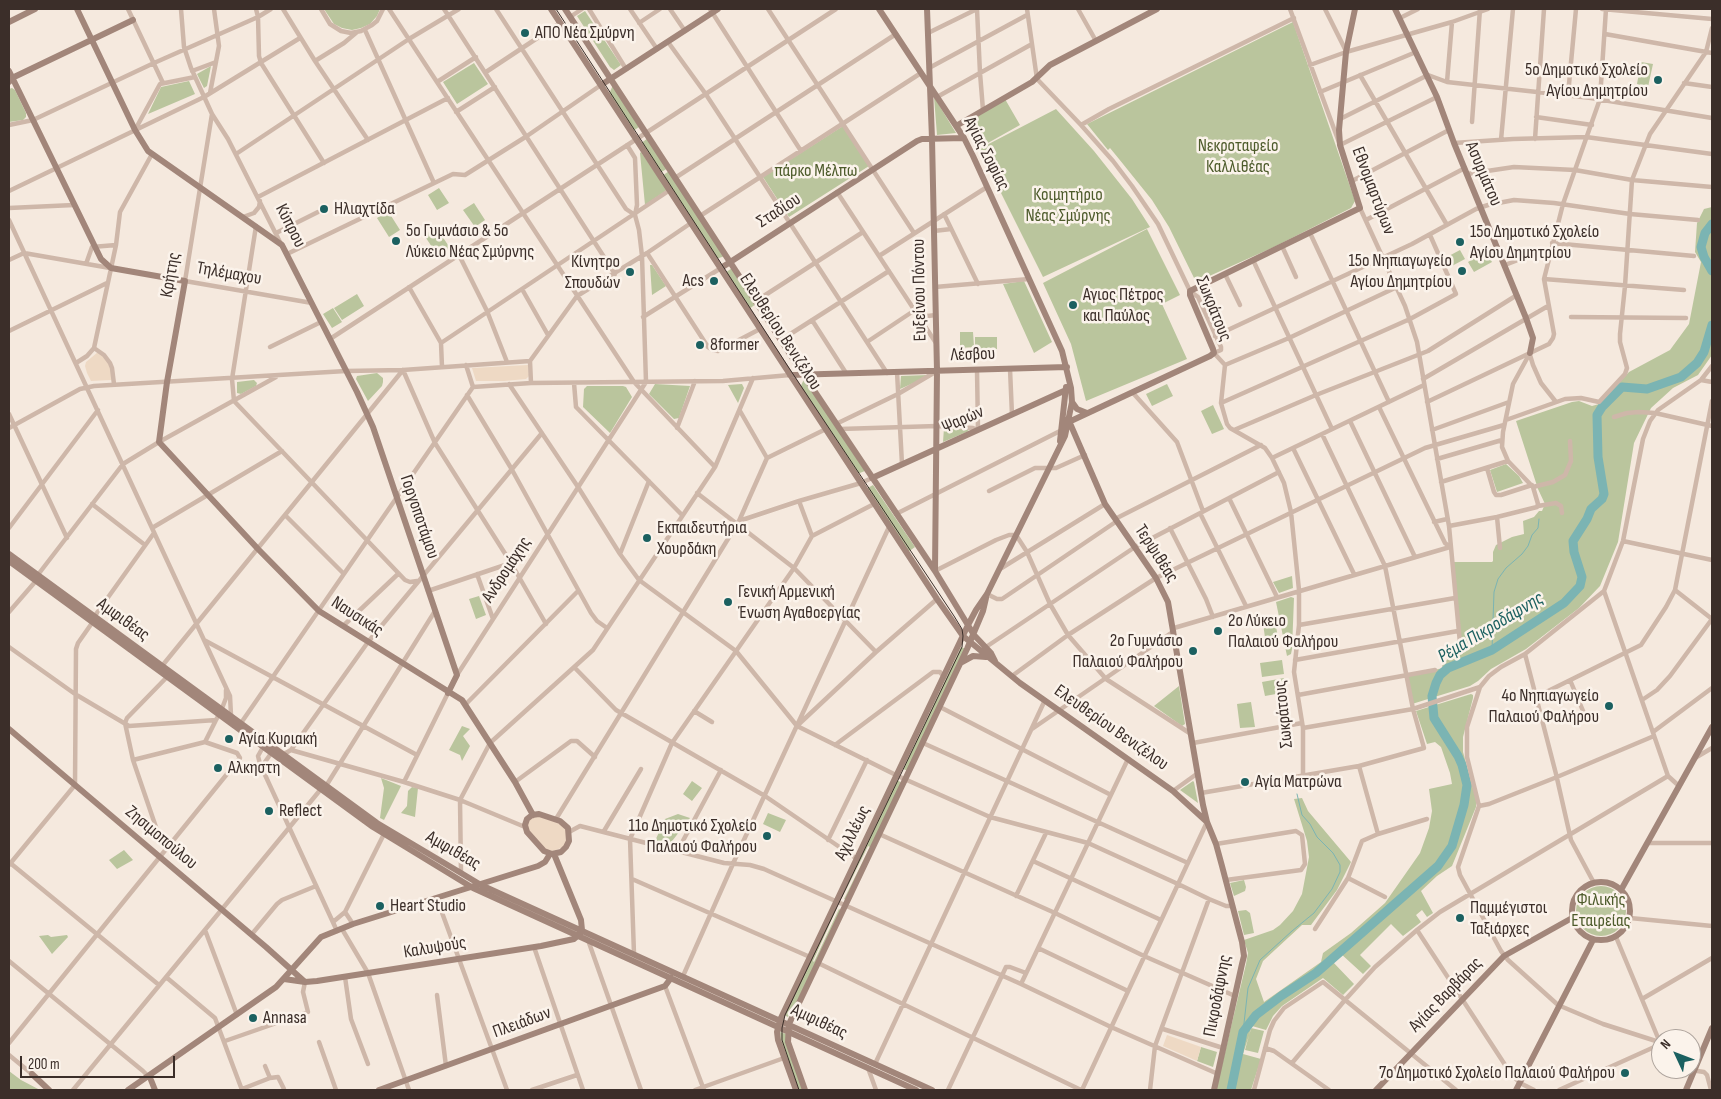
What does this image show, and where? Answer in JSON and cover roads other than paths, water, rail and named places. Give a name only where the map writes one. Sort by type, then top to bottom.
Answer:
[{"type":"street","points":[[9,22],[35,9]]},
{"type":"street","points":[[77,9],[144,146],[152,154],[282,245]]},
{"type":"street","points":[[128,9],[162,83]]},
{"type":"street","name":"Κύπρου","points":[[181,9],[184,49],[192,71],[212,114],[259,198],[346,371]]},
{"type":"street","points":[[210,93],[218,46],[214,9]]},
{"type":"street","points":[[256,9],[258,17],[258,56],[324,162]]},
{"type":"street","points":[[9,125],[33,120],[184,49],[258,17],[271,9]]},
{"type":"street","points":[[283,9],[300,38],[368,140]]},
{"type":"street","points":[[321,9],[326,20],[335,28],[346,32],[365,30],[377,21],[383,9]]},
{"type":"street","points":[[389,9],[634,382],[715,468]]},
{"type":"street","points":[[444,9],[496,87],[614,274]]},
{"type":"street","points":[[236,154],[296,116],[377,60],[459,9]]},
{"type":"street","points":[[496,9],[626,209],[635,215]]},
{"type":"street","name":"Ελευθερίου Βενιζέλου","points":[[551,9],[937,600],[963,636],[1012,676],[1173,791],[1207,822]]},
{"type":"street","name":"Ελευθερίου Βενιζέλου","points":[[565,9],[803,374],[935,571],[974,635],[986,647],[995,661]]},
{"type":"street","points":[[570,17],[582,9]]},
{"type":"street","points":[[589,9],[626,69]]},
{"type":"street","points":[[630,9],[657,49]]},
{"type":"street","points":[[640,23],[660,9]]},
{"type":"street","points":[[670,9],[685,31]]},
{"type":"street","points":[[768,9],[914,233]]},
{"type":"street","points":[[330,339],[836,9]]},
{"type":"street","name":"Αγίας Σοφίας","points":[[879,9],[964,138],[1059,344],[1067,367],[1071,388],[1072,402],[1066,420]]},
{"type":"street","name":"Ευξείνου Πόντου","points":[[927,9],[929,85],[934,139],[937,371],[935,571]]},
{"type":"street","points":[[928,33],[977,9],[983,110]]},
{"type":"street","points":[[1027,9],[1037,78]]},
{"type":"street","points":[[1078,9],[1096,41]]},
{"type":"street","points":[[956,126],[1037,78],[1050,65],[1157,9]]},
{"type":"street","name":"Εθνομαρτύρων","points":[[1290,9],[1340,145],[1360,208],[1410,319],[1419,354],[1449,526],[1460,643]]},
{"type":"street","points":[[1325,9],[1346,52]]},
{"type":"street","points":[[1355,9],[1346,52],[1339,120],[1340,145],[1437,97]]},
{"type":"street","name":"Ασυρμάτου","points":[[1395,9],[1428,75],[1454,143],[1518,295],[1533,338],[1530,353]]},
{"type":"street","points":[[1400,18],[1418,9]]},
{"type":"street","points":[[1310,65],[1346,52],[1452,22],[1480,10],[1488,9]]},
{"type":"street","points":[[1501,140],[1513,9]]},
{"type":"street","points":[[1535,138],[1544,9]]},
{"type":"street","points":[[1568,95],[1576,9]]},
{"type":"street","points":[[1427,402],[1549,344],[1553,338],[1554,334],[1544,279],[1563,204],[1600,99],[1605,9],[1669,11],[1712,19]]},
{"type":"street","points":[[287,254],[453,174],[465,175],[685,31],[713,10],[801,151]]},
{"type":"street","points":[[1472,122],[1480,10]]},
{"type":"street","points":[[929,68],[1028,15]]},
{"type":"street","points":[[1081,125],[1109,109],[1294,18]]},
{"type":"street","points":[[10,80],[133,20]]},
{"type":"street","points":[[1447,82],[1452,22]]},
{"type":"street","points":[[486,72],[560,23]]},
{"type":"street","points":[[1012,676],[1068,635],[1156,578],[1404,458],[1434,445],[1505,422],[1556,402],[1573,398],[1593,404],[1600,401],[1626,371],[1620,342],[1632,180],[1650,134],[1706,52],[1712,28]]},
{"type":"street","points":[[365,30],[434,183]]},
{"type":"street","points":[[315,61],[344,43],[357,32]]},
{"type":"street","points":[[675,178],[896,34]]},
{"type":"street","points":[[1605,34],[1712,53]]},
{"type":"street","points":[[9,190],[210,93],[300,38]]},
{"type":"street","points":[[668,42],[705,93],[887,373]]},
{"type":"street","points":[[937,97],[1032,44]]},
{"type":"street","points":[[1320,92],[1416,52]]},
{"type":"street","points":[[437,82],[476,57]]},
{"type":"street","points":[[917,67],[924,66],[929,60]]},
{"type":"street","points":[[192,71],[216,62]]},
{"type":"street","points":[[9,71],[10,80],[33,120],[95,247],[101,258],[111,268]]},
{"type":"street","points":[[700,216],[921,73]]},
{"type":"street","points":[[1360,75],[1386,123],[1447,225]]},
{"type":"street","points":[[1339,120],[1428,75],[1447,82],[1600,99],[1712,118]]},
{"type":"street","points":[[135,130],[157,88],[162,83],[195,77]]},
{"type":"street","name":"Σωκράτους","points":[[1037,78],[1081,125],[1132,186],[1158,224],[1190,291],[1214,353],[1225,365],[1221,403],[1227,424],[1261,445],[1272,458],[1284,483],[1291,512],[1299,590],[1299,625],[1294,672],[1303,726],[1303,777]]},
{"type":"street","points":[[1684,83],[1712,87]]},
{"type":"street","points":[[456,112],[496,87]]},
{"type":"street","points":[[243,217],[254,213],[259,206],[259,198],[448,98]]},
{"type":"street","name":"Κρήτης","points":[[159,442],[167,382],[212,114]]},
{"type":"street","points":[[1536,117],[1592,125]]},
{"type":"street","points":[[1352,181],[1449,130]]},
{"type":"street","points":[[1454,143],[1586,137],[1712,154]]},
{"type":"street","name":"Σταδίου","points":[[643,317],[873,168],[918,141],[964,138]]},
{"type":"street","points":[[627,145],[635,158],[637,205],[635,215],[642,256],[646,382]]},
{"type":"street","points":[[76,363],[87,356],[94,348],[116,245],[120,212],[152,154]]},
{"type":"street","points":[[1366,220],[1466,171],[1514,167],[1575,170],[1632,180],[1712,187]]},
{"type":"street","points":[[879,256],[987,187]]},
{"type":"street","points":[[441,343],[670,190]]},
{"type":"street","points":[[837,192],[936,343]]},
{"type":"street","points":[[1209,339],[1332,280],[1383,258],[1481,207],[1514,200],[1698,220]]},
{"type":"street","points":[[9,208],[74,205]]},
{"type":"street","points":[[1066,420],[1133,393],[1221,350],[1198,297],[1190,291],[1360,208]]},
{"type":"street","points":[[276,233],[318,212]]},
{"type":"street","points":[[944,214],[978,284]]},
{"type":"street","points":[[9,220],[231,698],[231,715]]},
{"type":"street","points":[[531,383],[530,361],[577,296],[647,253],[691,223]]},
{"type":"street","points":[[256,226],[232,378],[234,401],[398,574],[410,582],[417,581]]},
{"type":"street","points":[[934,231],[951,229]]},
{"type":"street","points":[[756,301],[863,232]]},
{"type":"street","points":[[1310,233],[1389,402]]},
{"type":"street","points":[[1221,403],[1361,342],[1410,319],[1456,294],[1430,235]]},
{"type":"street","points":[[1552,243],[1694,256]]},
{"type":"street","points":[[86,264],[90,250],[95,247],[116,245]]},
{"type":"street","points":[[1282,246],[1296,277]]},
{"type":"street","points":[[9,260],[24,253]]},
{"type":"street","name":"Τηλέμαχου","points":[[24,253],[312,303]]},
{"type":"street","points":[[647,253],[708,347],[718,350],[760,329]]},
{"type":"street","points":[[1505,265],[1536,253],[1550,254]]},
{"type":"street","points":[[459,255],[487,311],[508,362]]},
{"type":"street","points":[[1253,260],[1332,429]]},
{"type":"street","points":[[781,340],[889,271]]},
{"type":"street","points":[[1225,274],[1240,305]]},
{"type":"street","points":[[935,287],[1029,279]]},
{"type":"street","points":[[1544,279],[1684,290]]},
{"type":"street","points":[[9,331],[107,283]]},
{"type":"street","points":[[409,287],[441,343],[442,367]]},
{"type":"street","points":[[1225,365],[1289,338],[1397,287]]},
{"type":"street","points":[[522,289],[548,335]]},
{"type":"street","points":[[1234,430],[1374,371],[1428,351],[1518,295]]},
{"type":"street","points":[[1423,379],[1548,306]]},
{"type":"street","points":[[867,342],[914,310]]},
{"type":"street","points":[[919,316],[936,316]]},
{"type":"street","points":[[1571,318],[1686,318]]},
{"type":"street","points":[[812,320],[846,373]]},
{"type":"street","points":[[270,347],[321,322]]},
{"type":"street","points":[[94,348],[104,355],[110,363],[114,384]]},
{"type":"street","points":[[1530,353],[1516,377],[1505,422],[1502,450],[1508,461],[1533,486],[1537,507]]},
{"type":"street","points":[[1530,353],[1533,366],[1541,383],[1556,402]]},
{"type":"street","points":[[11,426],[87,387],[346,371],[403,370],[530,361]]},
{"type":"street","points":[[466,365],[474,387]]},
{"type":"street","points":[[1651,1041],[1603,1024],[1558,1005],[1504,956],[1460,875],[1458,867],[1479,806],[1469,768],[1466,736],[1468,719],[1480,687],[1494,671],[1525,654],[1604,591],[1623,541],[1643,439],[1647,428],[1655,414],[1701,380],[1712,366]]},
{"type":"street","name":"Λέσβου","points":[[790,375],[1067,367]]},
{"type":"street","points":[[1010,369],[1012,415]]},
{"type":"street","points":[[162,666],[403,370]]},
{"type":"street","points":[[403,370],[434,443],[478,509],[520,577],[546,624]]},
{"type":"street","points":[[838,427],[899,428],[937,426],[978,430],[977,370]]},
{"type":"street","name":"Γοργοποτάμου","points":[[346,371],[367,414],[457,675]]},
{"type":"street","points":[[838,427],[937,371]]},
{"type":"street","points":[[897,372],[902,464]]},
{"type":"street","points":[[242,723],[474,387],[531,383],[695,381],[790,375]]},
{"type":"street","points":[[9,612],[123,464],[277,376]]},
{"type":"street","points":[[452,894],[457,889],[460,876],[460,800],[490,743],[593,650],[715,468],[753,378]]},
{"type":"street","name":"Αγίας Σοφίας","points":[[1066,420],[1068,378]]},
{"type":"street","points":[[1701,380],[1712,382]]},
{"type":"street","points":[[677,428],[695,381]]},
{"type":"street","name":"Ανδρομάχης","points":[[404,782],[457,675],[646,382]]},
{"type":"street","points":[[574,383],[576,407],[682,515]]},
{"type":"street","points":[[509,384],[620,554],[640,580],[736,651],[797,726],[897,775],[990,817],[1088,843],[1209,899],[1226,906],[1233,906]]},
{"type":"street","points":[[1272,458],[1424,386]]},
{"type":"street","name":"Ψαρών","points":[[872,478],[1066,390]]},
{"type":"street","points":[[1133,393],[1176,442],[1202,512],[1246,606]]},
{"type":"street","points":[[467,395],[511,468],[596,621],[607,628]]},
{"type":"street","points":[[1536,697],[1642,645],[1675,590],[1710,425],[1712,401]]},
{"type":"street","points":[[1072,402],[1077,409],[1087,413]]},
{"type":"street","points":[[1432,430],[1509,402]]},
{"type":"street","points":[[1379,407],[1434,522],[1445,543],[1450,547]]},
{"type":"street","points":[[9,528],[98,410]]},
{"type":"street","points":[[740,411],[767,458]]},
{"type":"street","points":[[1614,417],[1636,412],[1710,425]]},
{"type":"street","points":[[9,414],[11,426],[67,538]]},
{"type":"street","name":"Αχιλλέως","points":[[1059,444],[1060,431],[1066,420]]},
{"type":"street","name":"Αχιλλέως","points":[[779,1023],[968,625],[987,594],[1064,436],[1066,420]]},
{"type":"street","name":"Τερψιθέας","points":[[1066,420],[1085,455],[1105,504],[1156,578],[1168,602],[1207,822],[1216,844],[1226,880]]},
{"type":"street","points":[[1350,421],[1415,557]]},
{"type":"street","points":[[556,819],[738,523],[767,458],[826,430]]},
{"type":"street","points":[[896,514],[1060,431]]},
{"type":"street","points":[[284,754],[291,750],[368,642],[417,581],[542,433]]},
{"type":"street","points":[[1201,793],[1359,766],[1424,748],[1405,675],[1385,566],[1322,434]]},
{"type":"street","points":[[1437,459],[1502,440]]},
{"type":"street","points":[[1487,468],[1495,494],[1501,495],[1553,482],[1565,475],[1571,461],[1570,441]]},
{"type":"street","name":"Ναυσικάς","points":[[159,442],[319,611],[466,704],[515,782],[533,815]]},
{"type":"street","points":[[987,594],[997,599],[1002,599],[1116,520],[1191,480],[1255,450],[1261,445]]},
{"type":"street","points":[[1293,448],[1354,574]]},
{"type":"street","points":[[159,985],[9,864],[75,785],[76,646],[93,620],[145,546],[153,530],[282,451]]},
{"type":"street","points":[[989,492],[1034,468],[1056,468],[1085,455]]},
{"type":"street","points":[[1441,482],[1508,461]]},
{"type":"street","points":[[986,647],[1135,547],[1279,472]]},
{"type":"street","points":[[738,523],[872,478]]},
{"type":"street","points":[[620,554],[650,481]]},
{"type":"street","points":[[698,493],[794,568],[876,652]]},
{"type":"street","points":[[1229,498],[1277,597]]},
{"type":"street","points":[[799,501],[812,536]]},
{"type":"street","points":[[1449,526],[1556,503],[1560,506],[1562,513]]},
{"type":"street","points":[[92,504],[145,546]]},
{"type":"street","points":[[634,954],[630,839],[672,743],[794,568],[812,536],[874,504]]},
{"type":"street","points":[[999,570],[1105,504]]},
{"type":"street","points":[[285,514],[344,574]]},
{"type":"street","points":[[1497,517],[1500,548]]},
{"type":"street","points":[[1434,522],[1448,520]]},
{"type":"street","points":[[683,976],[890,527]]},
{"type":"street","points":[[1170,528],[1206,599],[1213,617]]},
{"type":"street","points":[[935,571],[996,540],[1009,535],[1016,535],[1027,552],[1050,604],[1068,635],[1106,679],[1191,734]]},
{"type":"street","points":[[1623,541],[1712,560]]},
{"type":"street","points":[[1032,729],[1106,679],[1174,629],[1299,590],[1450,547]]},
{"type":"street","name":"Αμφιθέας","points":[[9,554],[36,579]]},
{"type":"street","name":"Αμφιθέας","points":[[9,561],[93,620],[219,714],[266,745],[284,754],[384,834],[460,876],[580,933],[588,940],[671,978],[932,1090]]},
{"type":"street","points":[[428,591],[511,563]]},
{"type":"street","points":[[343,626],[398,574]]},
{"type":"street","points":[[477,574],[493,619]]},
{"type":"street","points":[[1642,700],[1657,690],[1670,676],[1712,619],[1675,590]]},
{"type":"street","points":[[466,704],[578,591]]},
{"type":"street","points":[[1604,591],[1668,776],[1679,786]]},
{"type":"street","name":"Αχιλλέως","points":[[788,1027],[971,642],[983,612],[987,594]]},
{"type":"street","points":[[1299,625],[1455,598]]},
{"type":"street","points":[[797,726],[876,652],[937,600]]},
{"type":"street","points":[[959,609],[967,613],[976,610]]},
{"type":"street","points":[[73,1090],[324,787],[435,610]]},
{"type":"street","name":"Αμφιθέας","points":[[93,620],[162,666],[219,714],[231,715],[242,723],[272,753],[376,823],[460,876],[474,888],[634,954],[779,1023]]},
{"type":"street","points":[[1295,660],[1458,631]]},
{"type":"street","points":[[203,639],[417,755]]},
{"type":"street","points":[[9,647],[75,694],[129,726],[219,714]]},
{"type":"street","points":[[1525,654],[1570,835],[1594,883]]},
{"type":"street","points":[[961,662],[973,656],[988,657]]},
{"type":"street","points":[[574,667],[616,710],[765,796],[857,859]]},
{"type":"street","points":[[1298,694],[1435,670]]},
{"type":"street","points":[[835,745],[933,672],[940,672],[944,677]]},
{"type":"street","points":[[167,677],[127,718],[125,723],[133,760],[160,839],[167,848]]},
{"type":"street","points":[[1570,680],[1586,718]]},
{"type":"street","points":[[1193,742],[1413,709],[1480,687]]},
{"type":"street","points":[[205,742],[226,698],[226,688]]},
{"type":"street","points":[[1479,806],[1489,804],[1557,777],[1654,734],[1712,688]]},
{"type":"street","points":[[875,1064],[1045,700]]},
{"type":"street","points":[[940,707],[1023,748],[1111,795]]},
{"type":"street","points":[[694,711],[712,722]]},
{"type":"street","points":[[1621,890],[1712,727]]},
{"type":"street","name":"Ζησιμοπούλου","points":[[9,729],[292,970]]},
{"type":"street","points":[[515,782],[571,741],[580,742],[595,757]]},
{"type":"street","points":[[9,1043],[240,758],[237,753],[205,742],[133,760]]},
{"type":"street","points":[[923,743],[1188,863]]},
{"type":"street","points":[[266,745],[258,756],[264,771],[333,922],[368,973],[409,1090]]},
{"type":"street","points":[[1694,759],[1712,748]]},
{"type":"street","points":[[291,750],[460,800],[525,827]]},
{"type":"street","points":[[264,771],[265,762],[272,753]]},
{"type":"street","points":[[1021,984],[1128,759]]},
{"type":"street","points":[[828,840],[867,760]]},
{"type":"street","points":[[1359,766],[1378,834]]},
{"type":"street","points":[[604,831],[641,769]]},
{"type":"street","points":[[678,850],[721,770]]},
{"type":"street","points":[[1173,791],[1198,773]]},
{"type":"street","points":[[1292,1063],[1345,1000],[1386,956],[1440,912],[1668,776]]},
{"type":"street","points":[[540,814],[556,819],[565,824],[570,839],[561,852],[552,854],[540,849],[525,827],[527,819],[533,815],[540,814]]},
{"type":"street","points":[[1315,929],[1348,878],[1362,842],[1378,834],[1427,819]]},
{"type":"street","points":[[818,963],[1081,1090],[1207,822]]},
{"type":"street","points":[[569,832],[580,826],[733,865],[750,865],[764,869],[1021,984],[1110,1027],[1218,1074]]},
{"type":"street","points":[[1216,844],[1296,831],[1302,835],[1305,864],[1301,870],[1226,880]]},
{"type":"street","points":[[1016,896],[1046,833]]},
{"type":"street","points":[[333,922],[345,912],[384,834]]},
{"type":"street","points":[[879,834],[1235,996]]},
{"type":"street","points":[[1647,843],[1712,842]]},
{"type":"street","points":[[128,1090],[150,1078],[284,980],[318,939],[353,924],[474,888],[538,866],[545,862],[552,854]]},
{"type":"street","points":[[552,854],[582,920],[580,933]]},
{"type":"street","points":[[1033,862],[1162,920]]},
{"type":"street","points":[[1348,878],[1385,897]]},
{"type":"street","points":[[632,879],[810,957]]},
{"type":"street","name":"Πικροδάφνης","points":[[1214,1090],[1244,956],[1226,880]]},
{"type":"street","points":[[1594,883],[1608,883],[1621,890],[1629,901],[1630,918],[1626,928],[1616,937],[1601,941],[1593,940],[1579,931],[1572,918],[1572,907],[1577,894],[1586,886],[1594,883]]},
{"type":"street","points":[[252,934],[282,900],[316,886]]},
{"type":"street","points":[[437,899],[507,1090]]},
{"type":"street","points":[[1150,1090],[1155,1046],[1209,899]]},
{"type":"street","points":[[345,912],[353,924]]},
{"type":"street","name":"Αγίας Βαρβάρας","points":[[1376,1090],[1504,956],[1572,918]]},
{"type":"street","points":[[1630,918],[1712,926]]},
{"type":"street","points":[[205,930],[237,1015]]},
{"type":"street","points":[[1417,930],[1511,1074],[1520,1083],[1534,1090]]},
{"type":"street","name":"Καλυψούς","points":[[284,980],[305,982],[459,959],[574,939],[580,933]]},
{"type":"street","points":[[1616,937],[1654,1029]]},
{"type":"street","points":[[588,940],[642,1090]]},
{"type":"street","points":[[1516,1090],[1593,940]]},
{"type":"street","points":[[534,947],[584,1090]]},
{"type":"street","points":[[1038,948],[1128,991]]},
{"type":"street","points":[[1642,999],[1712,958]]},
{"type":"street","points":[[282,960],[285,968],[284,980]]},
{"type":"street","points":[[9,961],[150,1078],[154,1090]]},
{"type":"street","points":[[948,1090],[1006,968],[1010,967],[1026,973]]},
{"type":"street","points":[[225,1041],[308,1012],[303,992],[305,982],[292,970]]},
{"type":"street","points":[[166,977],[215,1018],[220,1026],[242,1090],[270,1078],[280,1078],[284,1089]]},
{"type":"street","points":[[345,977],[351,1019],[368,1064]]},
{"type":"street","points":[[671,978],[665,986],[704,1089]]},
{"type":"street","points":[[1254,1090],[1270,1030],[1278,1015],[1290,1004],[1323,982],[1456,1090]]},
{"type":"street","name":"Πλειάδων","points":[[379,1090],[665,986]]},
{"type":"street","points":[[437,995],[446,1066]]},
{"type":"street","points":[[779,1023],[778,1040],[796,1090]]},
{"type":"street","points":[[788,1027],[790,1049],[804,1090]]},
{"type":"street","name":"Αμφιθέας","points":[[788,1027],[916,1090]]},
{"type":"street","points":[[1701,1054],[1712,1028]]},
{"type":"street","points":[[1162,1029],[1223,1048]]},
{"type":"street","points":[[319,1042],[336,1090]]},
{"type":"street","points":[[1265,1048],[1274,1050],[1329,1090]]},
{"type":"street","points":[[1559,1090],[1651,1048]]},
{"type":"street","points":[[9,1055],[49,1090]]},
{"type":"street","points":[[695,1090],[704,1089],[784,1058]]},
{"type":"street","points":[[265,1066],[270,1078]]},
{"type":"street","points":[[868,1068],[876,1090]]},
{"type":"street","points":[[1701,1071],[1707,1076],[1711,1090]]},
{"type":"street","points":[[532,1090],[577,1074]]},
{"type":"waterway","name":"Ρέμα Πικροδάφνης","points":[[1712,224],[1705,233],[1701,247],[1712,271]]},
{"type":"waterway","name":"Ρέμα Πικροδάφνης","points":[[1231,1090],[1243,1032],[1256,1015],[1316,973],[1438,866],[1452,846],[1464,805],[1467,785],[1458,756],[1434,718],[1432,696],[1436,683],[1440,675],[1448,668],[1492,650],[1564,603],[1580,586],[1582,577],[1574,552],[1573,541],[1591,509],[1602,499],[1604,494],[1598,457],[1597,415],[1602,407],[1622,387],[1647,389],[1681,377],[1697,363],[1704,352],[1712,325]]},
{"type":"waterway","points":[[1492,650],[1494,592],[1498,579],[1528,546],[1532,535],[1538,528],[1539,519]]},
{"type":"waterway","points":[[1243,1032],[1248,988],[1260,960],[1314,913],[1332,889],[1340,872],[1340,865],[1333,853],[1317,837],[1310,824],[1302,815],[1297,794]]},
{"type":"tram line","points":[[556,9],[789,368],[962,629],[962,647],[785,1015],[782,1040],[799,1090]]},
{"type":"place","name":"ΑΠΟ Νέα Σμύρνη","points":[[525,33]]},
{"type":"place","name":"5ο Δημοτικό Σχολείο Αγίου Δημητρίου","points":[[1658,80]]},
{"type":"place","name":"Ηλιαχτίδα","points":[[324,209]]},
{"type":"place","name":"5ο Γυμνάσιο & 5ο Λύκειο Νέας Σμύρνης","points":[[396,241]]},
{"type":"place","name":"15ο Δημοτικό Σχολείο Αγίου Δημητρίου","points":[[1460,242]]},
{"type":"place","name":"15ο Νηπιαγωγείο Αγίου Δημητρίου","points":[[1462,271]]},
{"type":"place","name":"Κίνητρο Σπουδών","points":[[630,272]]},
{"type":"place","name":"Acs","points":[[714,281]]},
{"type":"place","name":"Αγιος Πέτρος και Παύλος","points":[[1073,305]]},
{"type":"place","name":"8former","points":[[700,345]]},
{"type":"place","name":"Εκπαιδευτήρια Χουρδάκη","points":[[647,538]]},
{"type":"place","name":"Γενική Αρμενική Ένωση Αγαθοεργίας","points":[[728,602]]},
{"type":"place","name":"2ο Λύκειο Παλαιού Φαλήρου","points":[[1218,631]]},
{"type":"place","name":"2ο Γυμνάσιο Παλαιού Φαλήρου","points":[[1193,651]]},
{"type":"place","name":"4ο Νηπιαγωγείο Παλαιού Φαλήρου","points":[[1609,706]]},
{"type":"place","name":"Αγία Κυριακή","points":[[229,739]]},
{"type":"place","name":"Αλκηστη","points":[[218,768]]},
{"type":"place","name":"Αγία Ματρώνα","points":[[1245,782]]},
{"type":"place","name":"Reflect","points":[[269,811]]},
{"type":"place","name":"11ο Δημοτικό Σχολείο Παλαιού Φαλήρου","points":[[767,836]]},
{"type":"place","name":"Heart Studio","points":[[380,906]]},
{"type":"place","name":"Παμμέγιστοι Ταξιάρχες","points":[[1460,918]]},
{"type":"place","name":"Annasa","points":[[253,1018]]},
{"type":"place","name":"7ο Δημοτικό Σχολείο Παλαιού Φαλήρου","points":[[1625,1073]]},
{"type":"park label","name":"Νεκροταφείο Καλλιθέας","points":[[1238,156]]},
{"type":"park label","name":"πάρκο Μέλπω","points":[[816,171]]},
{"type":"park label","name":"Κοιμητήριο Νέας Σμύρνης","points":[[1068,205]]},
{"type":"park label","name":"Φιλικής Εταιρείας","points":[[1601,910]]}]
